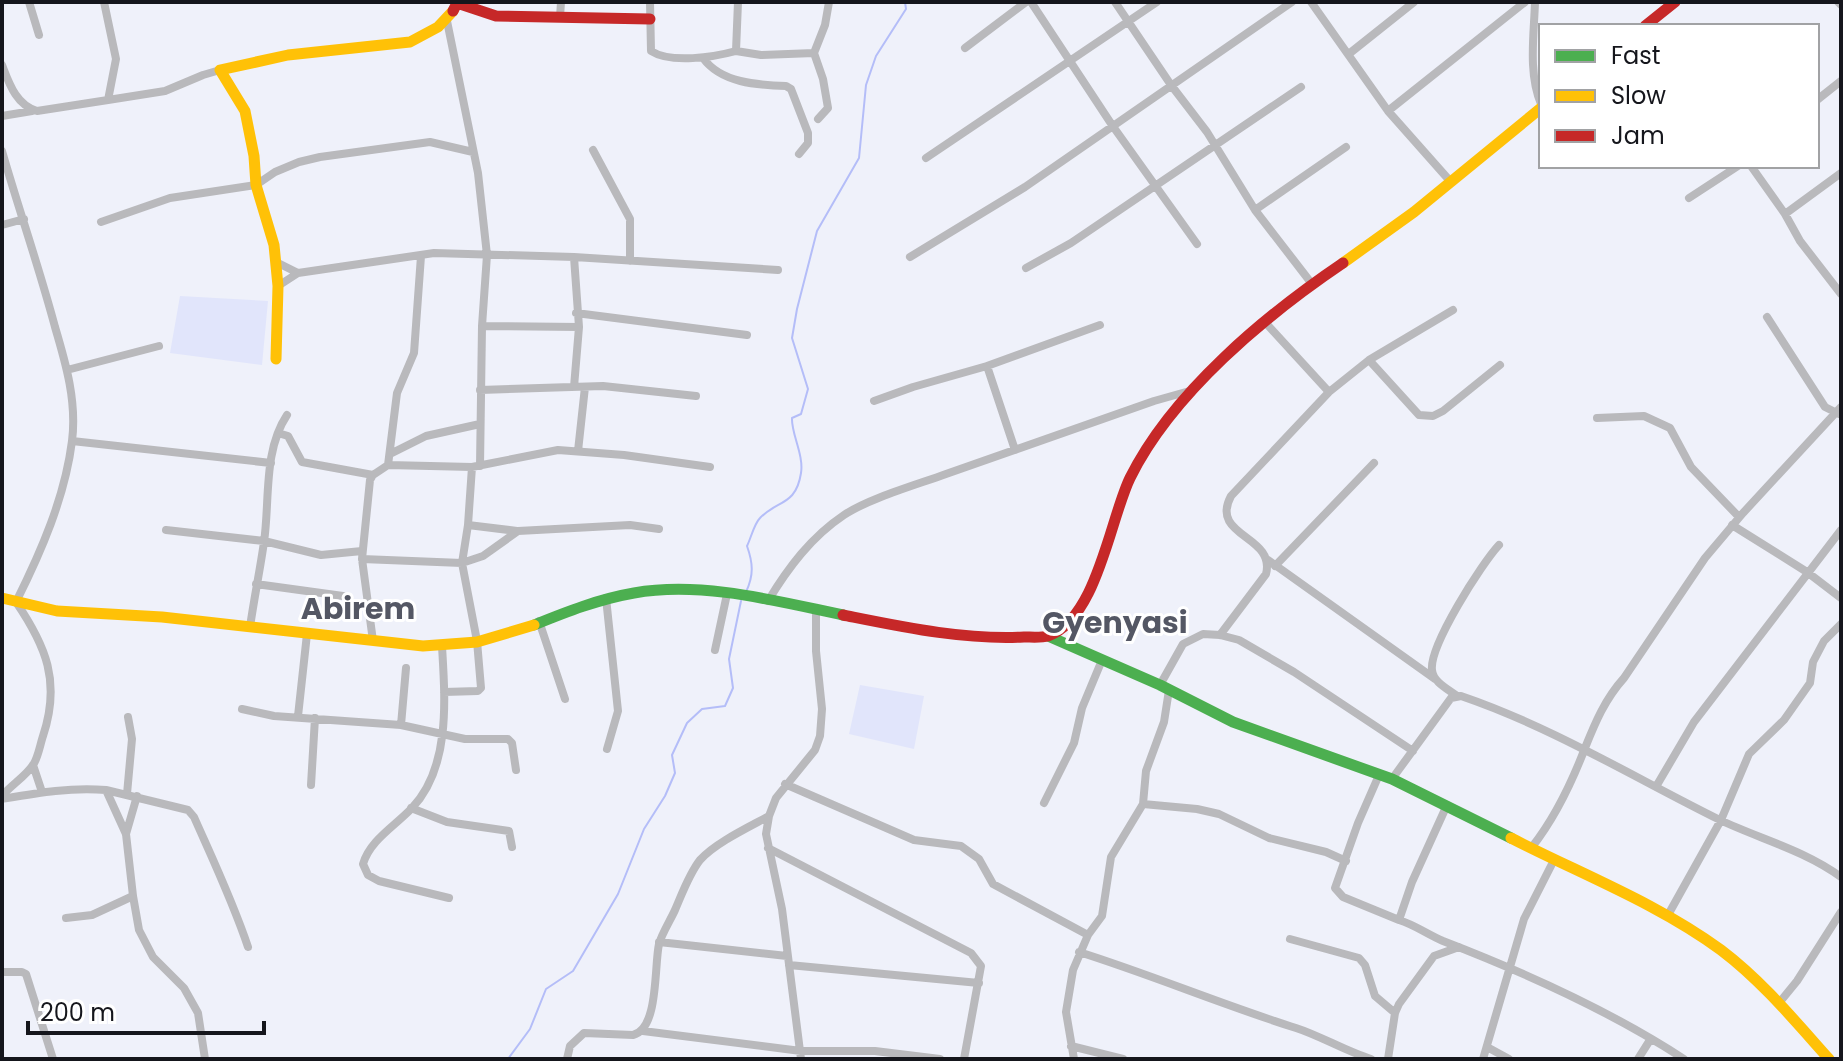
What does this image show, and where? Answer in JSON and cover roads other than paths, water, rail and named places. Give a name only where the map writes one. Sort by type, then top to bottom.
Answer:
[{"type":"street","points":[[29,2],[39,35]]},
{"type":"street","points":[[104,2],[116,59],[108,100]]},
{"type":"street","points":[[560,17],[561,2]]},
{"type":"street","points":[[650,2],[651,51],[661,56],[703,58],[736,51],[761,55],[814,53]]},
{"type":"street","points":[[736,51],[738,2]]},
{"type":"street","points":[[818,119],[828,108],[828,99],[814,53],[825,25],[829,2]]},
{"type":"street","points":[[965,48],[1028,2],[1197,244]]},
{"type":"street","points":[[1115,2],[1215,145],[1255,210],[1312,284]]},
{"type":"street","points":[[926,158],[1157,2]]},
{"type":"street","points":[[910,257],[999,204],[1292,2]]},
{"type":"street","points":[[1311,2],[1350,53],[1388,111],[1450,181]]},
{"type":"street","points":[[1350,53],[1414,2]]},
{"type":"street","points":[[1388,111],[1525,2]]},
{"type":"street","points":[[1535,2],[1534,62],[1539,101]]},
{"type":"street","points":[[1648,24],[1675,2]]},
{"type":"street","points":[[444,692],[480,690],[477,641],[462,563],[480,424],[487,255],[454,10]]},
{"type":"street","points":[[2,116],[165,91],[220,70],[288,55],[410,42],[424,36],[454,10],[496,16],[650,19]]},
{"type":"street","points":[[703,58],[718,72],[746,82],[791,89],[808,133],[808,143],[799,154]]},
{"type":"street","points":[[2,65],[17,98],[26,108],[37,111]]},
{"type":"street","points":[[220,70],[245,111],[256,185],[274,245],[278,286],[276,359]]},
{"type":"street","points":[[1819,98],[1841,81]]},
{"type":"street","points":[[1026,268],[1071,243],[1301,87]]},
{"type":"street","points":[[1048,636],[1061,630],[1080,608],[1094,584],[1106,541],[1132,474],[1154,440],[1195,389],[1264,321],[1396,226],[1539,108]]},
{"type":"street","points":[[101,222],[170,198],[256,185],[275,172],[320,157],[430,142],[473,152]]},
{"type":"street","points":[[1255,210],[1346,147]]},
{"type":"street","points":[[593,150],[630,219],[630,261]]},
{"type":"street","points":[[2,151],[37,259],[67,370],[73,412],[72,441],[51,522],[16,602]]},
{"type":"street","points":[[1689,198],[1735,168]]},
{"type":"street","points":[[1752,168],[1800,241],[1841,294]]},
{"type":"street","points":[[1785,214],[1841,173]]},
{"type":"street","points":[[2,225],[24,219]]},
{"type":"street","points":[[278,286],[298,273],[434,253],[574,257],[778,270]]},
{"type":"street","points":[[388,465],[397,393],[414,353],[421,256]]},
{"type":"street","points":[[574,257],[579,327],[574,387]]},
{"type":"street","points":[[276,262],[298,273]]},
{"type":"street","points":[[1453,310],[1369,360],[1329,392],[1231,496],[1227,503],[1228,517],[1233,527],[1266,554],[1272,563],[1457,696],[1585,749],[1721,820],[1788,847],[1841,877]]},
{"type":"street","points":[[576,313],[747,335]]},
{"type":"street","points":[[1532,847],[1547,829],[1612,691],[1705,558],[1739,517],[1839,411],[1825,407],[1815,394],[1767,317]]},
{"type":"street","points":[[1264,321],[1329,392]]},
{"type":"street","points":[[874,401],[987,366],[1100,325]]},
{"type":"street","points":[[482,326],[579,327]]},
{"type":"street","points":[[67,370],[159,346]]},
{"type":"street","points":[[1369,360],[1419,415],[1426,417],[1443,411],[1500,365]]},
{"type":"street","points":[[987,366],[1015,450]]},
{"type":"street","points":[[578,451],[585,387]]},
{"type":"street","points":[[480,390],[624,387],[696,396]]},
{"type":"street","points":[[768,601],[804,550],[846,513],[905,489],[1195,389]]},
{"type":"street","points":[[250,627],[264,541],[271,463],[278,433],[287,415]]},
{"type":"street","points":[[1597,418],[1644,416],[1670,428],[1691,467],[1739,517]]},
{"type":"street","points":[[390,454],[426,436],[480,424]]},
{"type":"street","points":[[278,433],[288,436],[302,462],[373,475],[388,465],[476,466],[528,454],[578,451],[710,467]]},
{"type":"street","points":[[72,441],[271,463]]},
{"type":"street","points":[[1220,635],[1272,563],[1374,463]]},
{"type":"street","points":[[373,475],[362,555],[373,641]]},
{"type":"street","points":[[468,525],[518,531],[630,525],[659,529]]},
{"type":"street","points":[[1732,525],[1807,572],[1841,598]]},
{"type":"street","points":[[166,530],[264,541],[321,555],[462,563],[483,556],[518,531]]},
{"type":"street","points":[[1657,785],[1694,722],[1841,530]]},
{"type":"street","points":[[1435,679],[1431,670],[1438,642],[1499,545]]},
{"type":"street","points":[[256,584],[343,596]]},
{"type":"street","points":[[2,598],[78,613],[162,617],[442,646],[495,638],[606,598],[658,590],[737,596],[951,633],[1048,636],[1233,722],[1392,779],[1668,915],[1725,953],[1779,1003],[1829,1059]]},
{"type":"street","points":[[715,650],[737,596]]},
{"type":"street","points":[[606,598],[618,711],[607,749]]},
{"type":"street","points":[[2,798],[33,765],[52,696],[50,669],[36,632],[16,602]]},
{"type":"street","points":[[801,1055],[782,909],[766,834],[776,798],[815,750],[820,736],[822,709],[816,651],[816,609]]},
{"type":"street","points":[[539,621],[565,699]]},
{"type":"street","points":[[1668,915],[1721,820],[1749,754],[1784,720],[1810,683],[1813,662],[1824,641],[1841,624]]},
{"type":"street","points":[[298,716],[307,634]]},
{"type":"street","points":[[1074,1059],[1067,1006],[1079,952],[1102,916],[1111,857],[1143,804],[1146,771],[1164,722],[1165,688],[1183,644],[1203,634],[1239,640],[1294,672],[1413,751]]},
{"type":"street","points":[[442,646],[442,734],[431,777],[423,795],[370,848],[363,864],[364,870],[379,881],[449,898]]},
{"type":"street","points":[[1044,803],[1074,743],[1082,708],[1102,660]]},
{"type":"street","points":[[401,725],[406,668]]},
{"type":"street","points":[[1392,779],[1436,722],[1446,704],[1457,696]]},
{"type":"street","points":[[242,709],[274,716],[401,725],[465,739],[510,739],[516,770]]},
{"type":"street","points":[[128,717],[132,739],[132,795],[126,834],[139,930],[153,957],[184,988],[198,1013],[205,1059]]},
{"type":"street","points":[[311,785],[315,718]]},
{"type":"street","points":[[33,765],[42,792]]},
{"type":"street","points":[[1379,775],[1335,888],[1343,897],[1414,924],[1433,937],[1511,968],[1592,1007],[1684,1059]]},
{"type":"street","points":[[785,784],[914,840],[961,846],[979,859],[993,884],[1088,935]]},
{"type":"street","points":[[2,798],[83,788],[132,795],[188,810],[235,908],[248,947]]},
{"type":"street","points":[[106,790],[126,834]]},
{"type":"street","points":[[1143,804],[1219,814],[1269,838],[1326,852],[1346,861]]},
{"type":"street","points":[[1399,920],[1412,882],[1447,805]]},
{"type":"street","points":[[411,808],[447,822],[509,831],[512,847]]},
{"type":"street","points":[[643,1031],[651,1007],[659,942],[701,858],[769,816]]},
{"type":"street","points":[[768,848],[971,953],[981,966],[964,1059]]},
{"type":"street","points":[[1483,1059],[1524,919],[1554,860]]},
{"type":"street","points":[[66,918],[92,915],[133,896]]},
{"type":"street","points":[[1779,1003],[1797,981],[1841,912]]},
{"type":"street","points":[[1433,937],[1434,956]]},
{"type":"street","points":[[1290,939],[1359,958],[1365,965],[1375,996],[1395,1013]]},
{"type":"street","points":[[659,942],[979,983]]},
{"type":"street","points":[[1388,1059],[1395,1013],[1414,982],[1434,956],[1459,947]]},
{"type":"street","points":[[1079,952],[1170,981],[1371,1059]]},
{"type":"street","points":[[2,972],[26,974],[53,1059]]},
{"type":"street","points":[[567,1059],[570,1046],[584,1033],[633,1035],[643,1031],[801,1055],[875,1051],[940,1059]]},
{"type":"street","points":[[1638,1059],[1650,1040]]},
{"type":"street","points":[[1071,1046],[1123,1059]]},
{"type":"street","points":[[1487,1047],[1509,1059]]},
{"type":"waterway","points":[[746,592],[752,569],[747,546],[754,527],[766,512],[790,497],[801,473],[792,418],[801,414],[808,389],[792,338],[817,231],[859,158],[866,85],[876,56],[906,9],[905,2]]},
{"type":"waterway","points":[[508,1059],[530,1029],[546,989],[573,971],[618,894],[644,829],[675,773],[672,755],[687,723],[702,709],[725,706],[733,688],[729,659],[741,601]]},
{"type":"district","name":"Abirem","points":[[358,608]]},
{"type":"district","name":"Gyenyasi","points":[[1115,622]]}]
